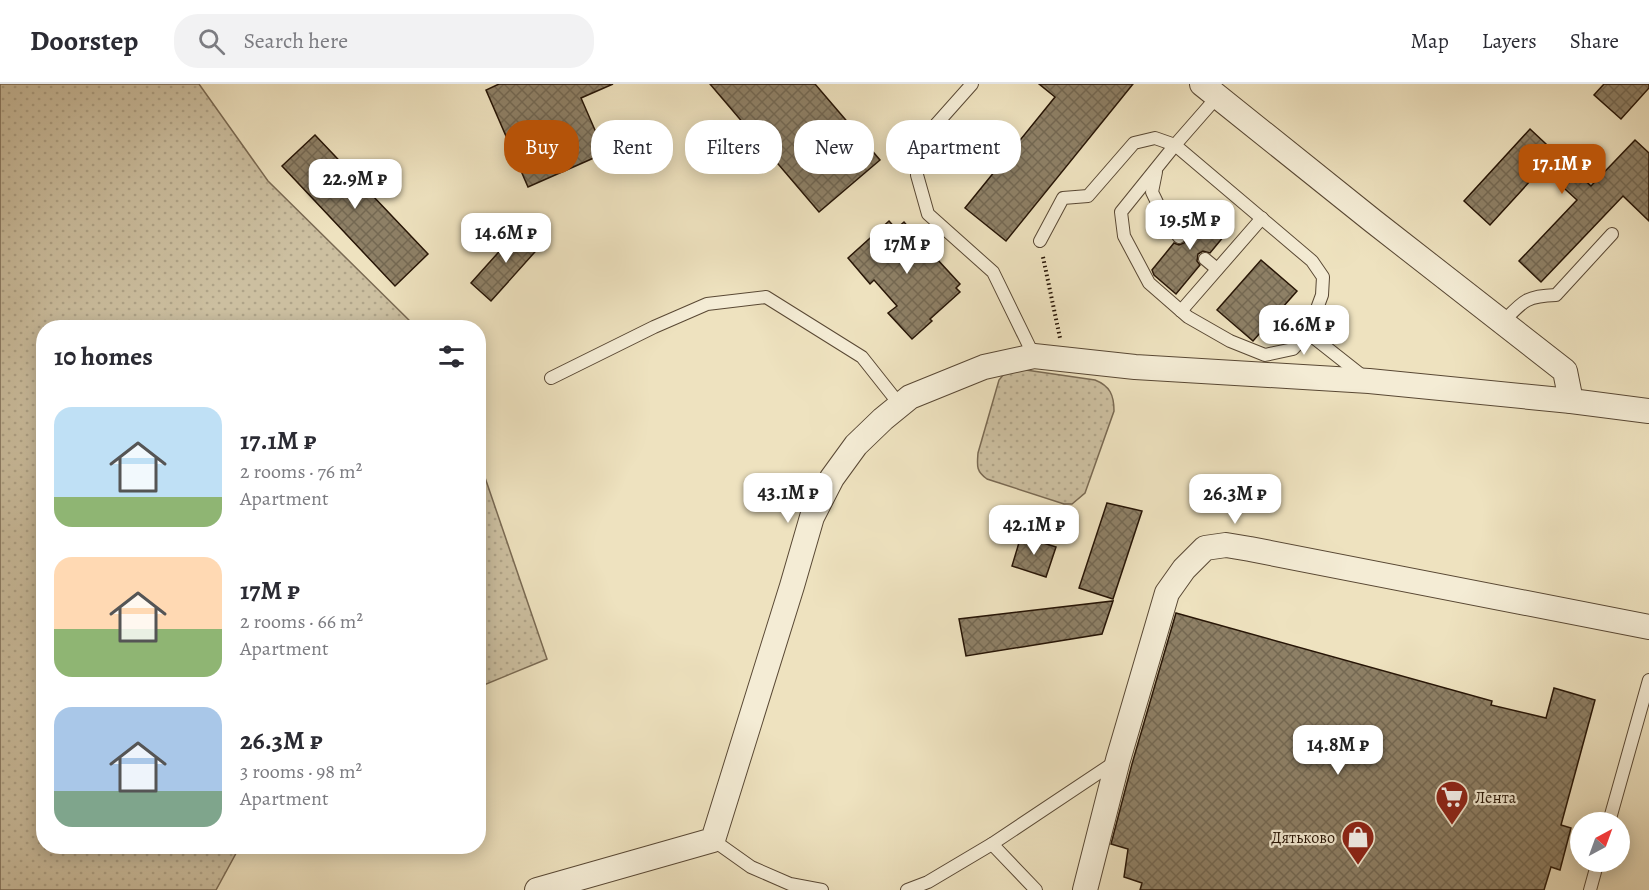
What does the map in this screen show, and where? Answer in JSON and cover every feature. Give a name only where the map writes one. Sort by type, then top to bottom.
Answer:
[{"type":"street","points":[[1209,90],[1565,371],[1571,401]]},
{"type":"street","points":[[537,890],[713,840],[812,517],[832,478],[856,445],[910,397],[984,367],[1034,356],[1135,367],[1369,381],[1649,411]]},
{"type":"street","points":[[1084,890],[1118,760],[1167,593],[1184,569],[1205,548],[1226,545],[1250,549],[1649,627]]},
{"type":"lane","points":[[972,84],[932,129],[919,154],[917,175],[928,214],[993,272],[1034,356]]},
{"type":"lane","points":[[1040,241],[1063,198],[1088,196],[1134,143],[1155,138],[1175,145],[1312,261],[1323,277],[1322,295],[1308,333],[1293,349],[1265,355],[1230,341],[1188,317],[1149,283],[1124,236],[1121,212],[1175,145],[1209,90]]},
{"type":"lane","points":[[1157,168],[1152,192],[1164,217],[1179,237]]},
{"type":"lane","points":[[1181,311],[1262,218]]},
{"type":"lane","points":[[1503,322],[1521,302],[1536,295],[1556,295],[1612,234]]},
{"type":"lane","points":[[1205,259],[1217,269]]},
{"type":"lane","points":[[551,378],[654,327],[707,304],[766,297],[862,357],[900,405]]},
{"type":"lane","points":[[1308,333],[1369,381]]},
{"type":"lane","points":[[1612,812],[1649,680]]},
{"type":"lane","points":[[908,890],[928,882],[992,844],[1118,760]]},
{"type":"lane","points":[[713,840],[751,867],[790,884],[822,890]]},
{"type":"lane","points":[[992,844],[1036,890]]},
{"type":"lane","points":[[1590,890],[1595,872]]},
{"type":"path","points":[[1040,241],[1064,360]]},
{"type":"shaded area","points":[[0,84],[199,84],[268,181],[409,320],[36,320],[36,854],[236,854],[216,890],[0,890]]},
{"type":"shaded area","points":[[1019,369],[1095,380],[1108,388],[1112,396],[1114,411],[1085,493],[1072,504],[1064,504],[987,479],[979,471],[978,453],[999,380],[1004,374]]},
{"type":"shaded area","points":[[486,480],[547,659],[486,684]]},
{"type":"building","points":[[499,84],[613,84],[581,98],[591,121],[591,159],[579,164],[579,120],[504,120],[504,132],[486,90]]},
{"type":"building","points":[[710,84],[815,84],[846,120],[794,120],[794,174],[864,174],[819,212],[782,169],[782,120],[741,120]]},
{"type":"building","points":[[1039,84],[1133,84],[1006,241],[965,208],[993,174],[1021,174],[1021,139],[1055,97]]},
{"type":"building","points":[[1604,84],[1649,84],[1649,88],[1621,119],[1594,95]]},
{"type":"building","points":[[1530,129],[1591,186],[1635,140],[1649,153],[1649,221],[1623,196],[1541,282],[1519,261],[1577,200],[1542,168],[1490,225],[1464,201]]},
{"type":"building","points":[[315,135],[428,254],[395,286],[282,166]]},
{"type":"building","points":[[874,153],[880,160],[874,165]]},
{"type":"building","points":[[522,174],[557,174],[528,187]]},
{"type":"building","points":[[1203,208],[1229,230],[1210,253],[1203,251],[1198,254],[1197,261],[1200,265],[1176,294],[1154,275],[1152,270],[1174,243],[1179,245],[1184,243],[1187,237],[1184,230]]},
{"type":"building","points":[[889,221],[896,229],[904,222],[910,229],[914,226],[941,256],[937,259],[960,284],[956,288],[960,292],[912,339],[888,313],[897,306],[874,280],[870,284],[848,258]]},
{"type":"building","points":[[522,226],[542,244],[491,301],[471,283]]},
{"type":"building","points":[[1261,260],[1297,291],[1253,341],[1217,310]]},
{"type":"building","points":[[1107,503],[1142,511],[1113,599],[1079,588]]},
{"type":"building","points":[[1021,536],[1056,547],[1046,577],[1012,566]]},
{"type":"building","points":[[1113,601],[1102,634],[966,656],[959,619]]},
{"type":"building","points":[[1176,613],[1492,701],[1491,705],[1546,718],[1554,688],[1595,700],[1561,825],[1570,828],[1570,832],[1560,870],[1551,867],[1544,890],[1140,890],[1142,883],[1124,877],[1128,849],[1111,844]]},
{"type":"place","name":"Лента","points":[[1452,826]]},
{"type":"place","name":"Дятьково","points":[[1358,866]]}]
